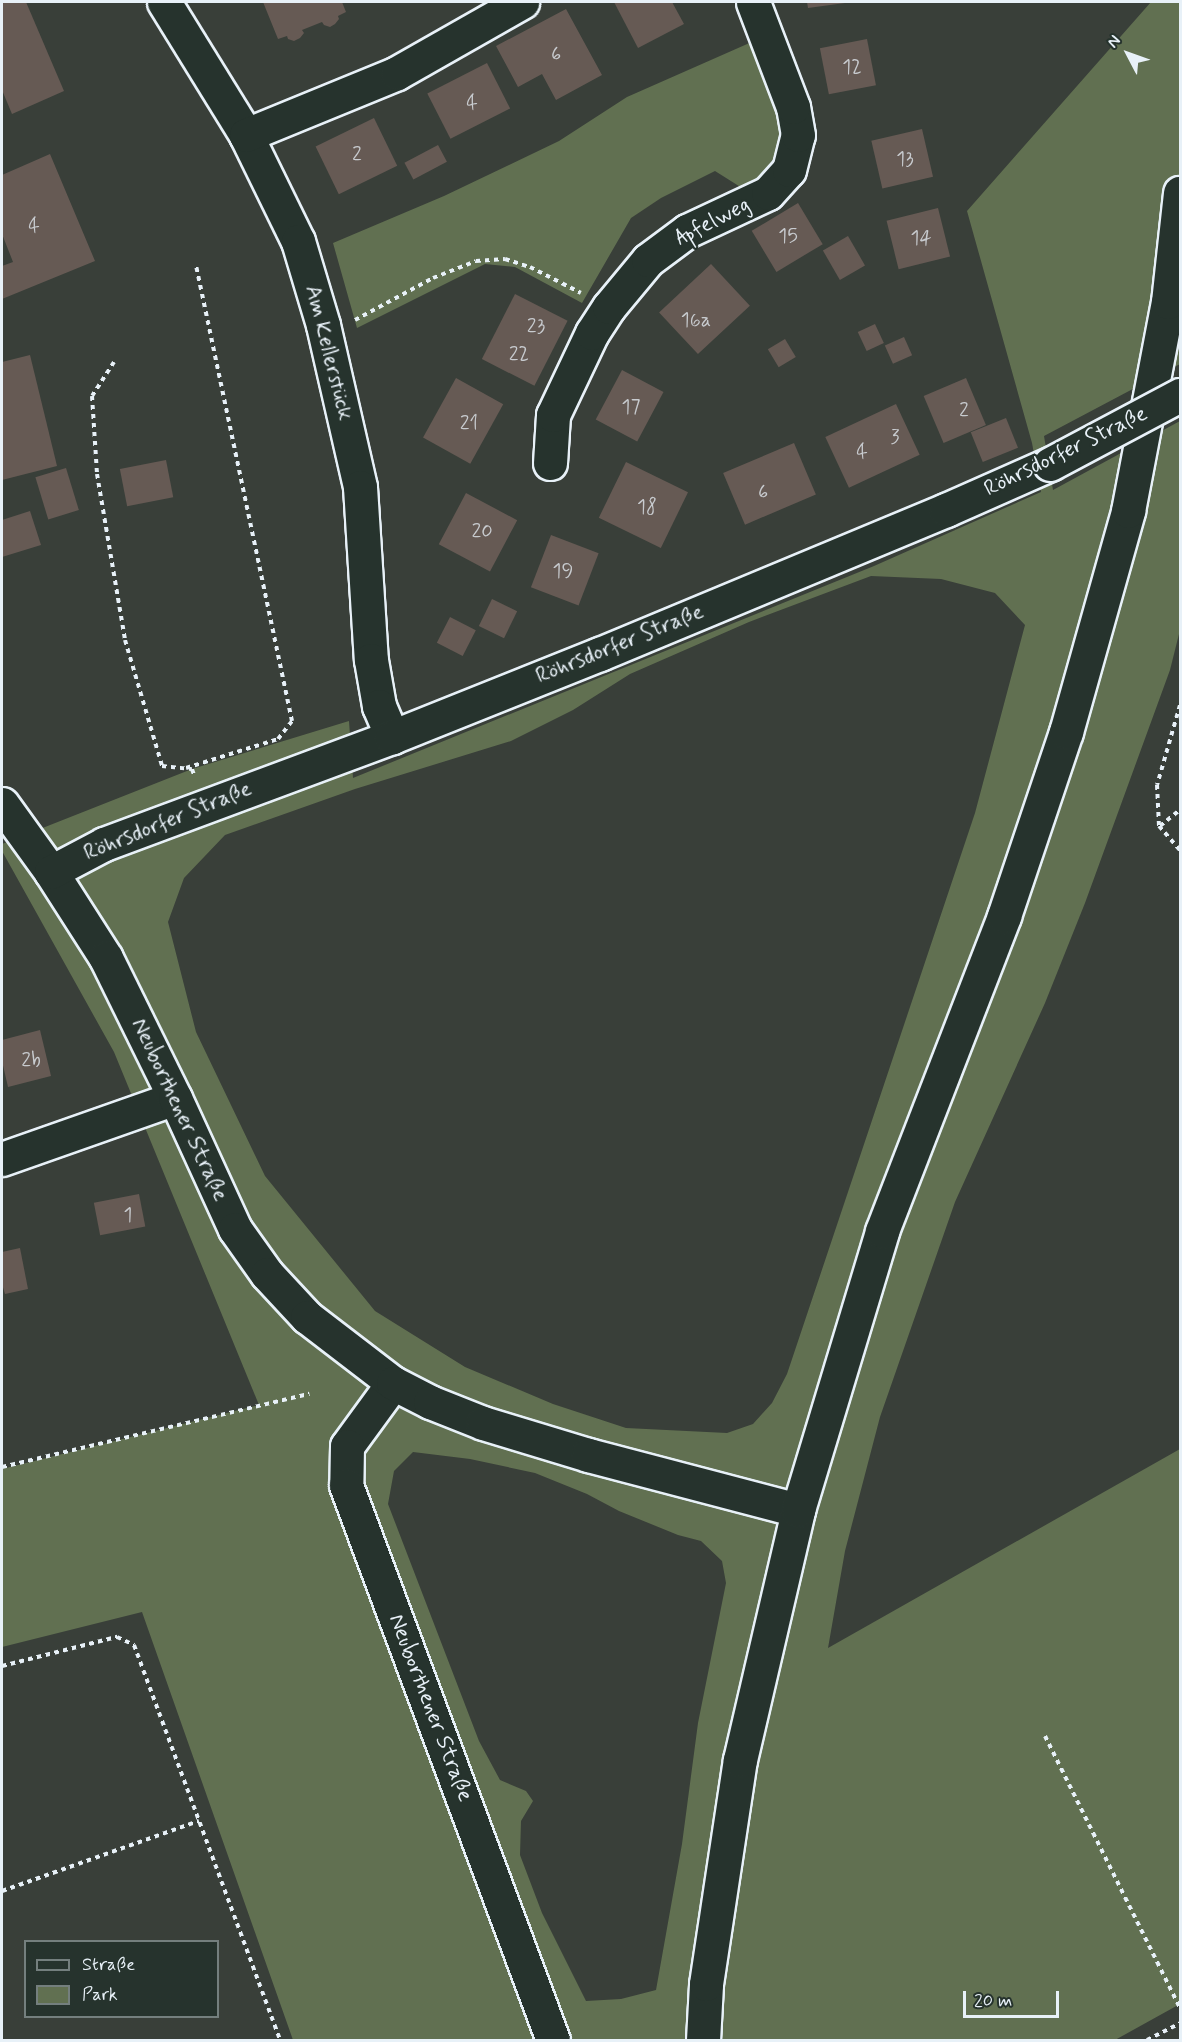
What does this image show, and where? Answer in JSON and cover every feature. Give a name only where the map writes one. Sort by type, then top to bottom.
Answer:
[{"type":"street","name":"Am Kellerstück","points":[[164,2],[246,135],[298,241],[325,336],[360,487],[371,660],[379,706],[392,737]]},
{"type":"street","points":[[246,135],[397,73],[522,2]]},
{"type":"street","name":"Apfelweg","points":[[550,463],[553,415],[592,333],[609,307],[656,254],[687,231],[768,193],[789,170],[798,135],[793,107],[753,2]]},
{"type":"street","points":[[703,2040],[706,1983],[740,1760],[798,1510],[882,1231],[1004,916],[1066,732],[1128,511],[1168,302],[1180,193]]},
{"type":"street","name":"Röhrsdorfer Straße","points":[[51,872],[104,844],[392,737],[600,654],[946,510],[1050,464],[1180,395]]},
{"type":"street","name":"Neuborthener Straße","points":[[2,804],[51,872],[105,958],[175,1098],[235,1230],[267,1275],[307,1317],[393,1383],[462,1414],[535,1439],[798,1510]]},
{"type":"street","points":[[2,1159],[175,1098]]},
{"type":"street","name":"Neuborthener Straße","points":[[393,1383],[347,1446],[346,1485],[553,2040]]},
{"type":"path","points":[[325,336],[433,278],[476,261],[505,259],[530,267],[609,307]]},
{"type":"path","points":[[186,768],[278,739],[292,721],[196,264]]},
{"type":"path","points":[[114,362],[92,396],[97,474],[125,640],[162,766],[192,769],[202,807]]},
{"type":"path","points":[[1180,705],[1157,784],[1159,826],[1180,850]]},
{"type":"path","points":[[1159,826],[1180,810]]},
{"type":"path","points":[[2,1467],[309,1394]]},
{"type":"path","points":[[2,1666],[117,1637],[134,1645],[280,2040]]},
{"type":"path","points":[[1045,1736],[1180,2008]]},
{"type":"path","points":[[2,1891],[199,1821]]},
{"type":"path","points":[[1147,2040],[1180,2023]]},
{"type":"green space","points":[[1151,2],[1180,2],[1180,364],[1044,436],[1053,490],[1180,421],[1180,630],[1170,670],[1085,903],[1045,1003],[955,1202],[880,1417],[845,1551],[828,1648],[1180,1449],[1180,2004],[1115,2040],[293,2040],[142,1612],[2,1647],[2,1469],[259,1405],[114,1052],[2,851],[2,844],[192,769],[349,721],[353,778],[874,566],[1041,492],[1032,443],[967,211]],"holes":[[[871,576],[941,579],[995,593],[1025,625],[975,813],[787,1374],[772,1403],[753,1424],[727,1433],[626,1428],[553,1404],[465,1367],[375,1311],[265,1176],[196,1032],[168,922],[184,878],[225,835],[355,789],[511,741],[573,710],[630,674],[749,622]],[[413,1452],[470,1459],[535,1473],[587,1494],[619,1511],[678,1535],[701,1541],[722,1561],[726,1583],[698,1723],[682,1844],[656,1990],[621,1999],[586,2001],[542,1913],[520,1855],[521,1821],[533,1801],[526,1791],[500,1780],[479,1741],[388,1504],[394,1471]]]},
{"type":"green space","points":[[754,41],[781,112],[783,136],[778,157],[768,171],[742,188],[715,171],[661,198],[631,218],[582,303],[515,267],[485,264],[357,328],[333,243],[444,196],[559,141],[627,97]]},
{"type":"building","points":[[2,2],[26,2],[64,91],[12,114],[2,90]]},
{"type":"building","points":[[263,2],[342,2],[346,12],[338,16],[339,19],[330,27],[322,22],[302,30],[304,33],[294,41],[288,39],[287,36],[278,39]]},
{"type":"building","points":[[614,2],[672,2],[684,24],[638,48]]},
{"type":"building","points":[[807,2],[845,2],[845,3],[808,8]]},
{"type":"building","points":[[566,9],[602,75],[556,100],[542,74],[518,87],[496,46]]},
{"type":"building","points":[[867,39],[876,85],[829,94],[820,48]]},
{"type":"building","points":[[487,63],[510,108],[450,139],[427,93]]},
{"type":"building","points":[[374,118],[397,166],[339,194],[316,146]]},
{"type":"building","points":[[922,129],[933,177],[882,188],[871,141]]},
{"type":"building","points":[[438,145],[447,162],[413,180],[404,163]]},
{"type":"building","points":[[50,154],[95,261],[2,299],[2,266],[13,262],[2,234],[2,175]]},
{"type":"building","points":[[798,203],[823,244],[776,272],[752,231]]},
{"type":"building","points":[[938,208],[950,257],[899,269],[887,221]]},
{"type":"building","points":[[848,236],[865,265],[840,280],[823,250]]},
{"type":"building","points":[[711,264],[750,306],[698,354],[659,312]]},
{"type":"building","points":[[515,294],[568,321],[534,386],[482,359]]},
{"type":"building","points":[[875,324],[884,343],[867,351],[858,332]]},
{"type":"building","points":[[904,337],[912,355],[893,364],[885,346]]},
{"type":"building","points":[[785,339],[796,357],[779,367],[768,349]]},
{"type":"building","points":[[30,355],[57,466],[2,480],[2,362]]},
{"type":"building","points":[[622,370],[663,392],[637,442],[596,419]]},
{"type":"building","points":[[456,378],[503,404],[470,464],[423,437]]},
{"type":"building","points":[[966,378],[986,425],[944,443],[924,396]]},
{"type":"building","points":[[896,404],[920,455],[849,488],[825,437]]},
{"type":"building","points":[[1006,418],[1018,448],[983,462],[971,432]]},
{"type":"building","points":[[794,443],[816,495],[745,525],[723,473]]},
{"type":"building","points":[[166,460],[173,497],[127,506],[120,469]]},
{"type":"building","points":[[626,462],[688,492],[661,548],[599,518]]},
{"type":"building","points":[[66,468],[79,510],[48,519],[35,477]]},
{"type":"building","points":[[466,493],[517,520],[490,571],[439,544]]},
{"type":"building","points":[[30,511],[41,545],[2,557],[2,520]]},
{"type":"building","points":[[551,535],[599,553],[579,606],[531,587]]},
{"type":"building","points":[[492,599],[517,611],[504,638],[479,626]]},
{"type":"building","points":[[450,617],[476,630],[463,656],[437,643]]},
{"type":"building","points":[[40,1030],[51,1076],[8,1087],[2,1061],[2,1040]]},
{"type":"building","points":[[139,1194],[145,1226],[100,1235],[94,1203]]},
{"type":"building","points":[[20,1248],[28,1289],[5,1294],[2,1284],[2,1252]]}]
